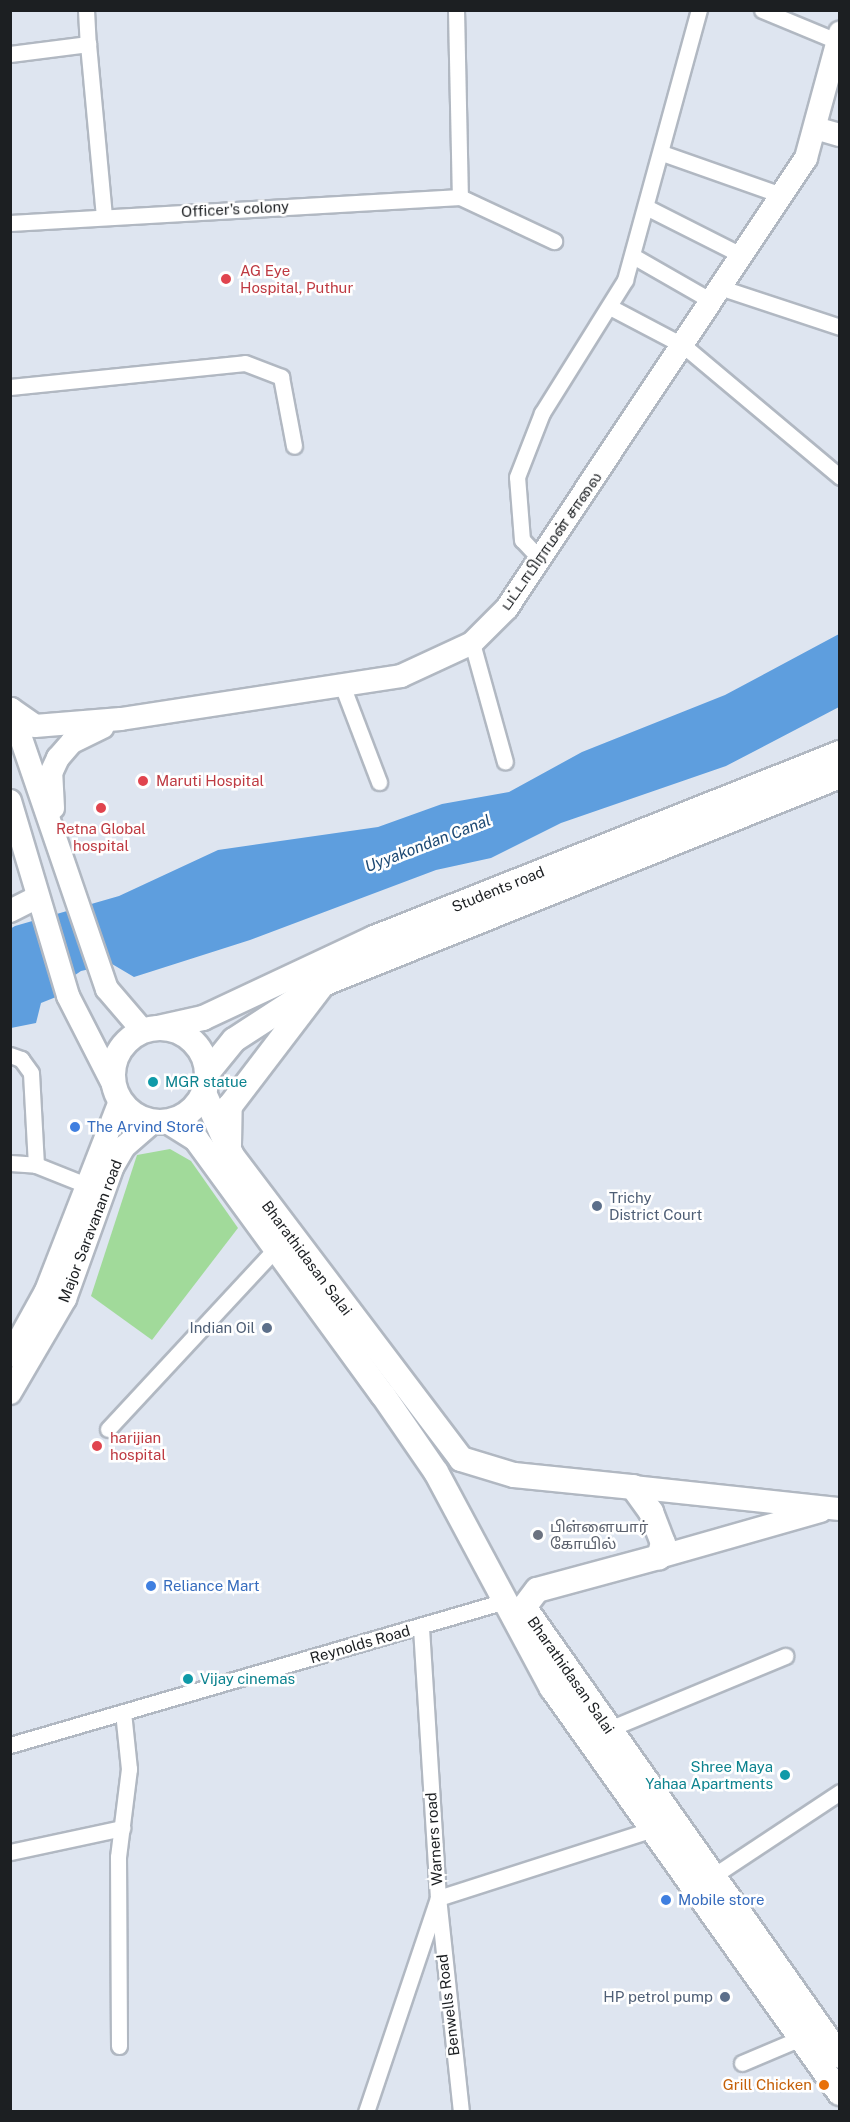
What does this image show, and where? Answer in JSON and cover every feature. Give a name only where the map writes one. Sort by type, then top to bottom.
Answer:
[{"type":"main road","name":"Students road","points":[[150,1029],[203,1018],[363,942],[840,753]]},
{"type":"main road","points":[[206,1082],[199,1048],[188,1037],[150,1029],[115,1058],[116,1093],[153,1126],[196,1106],[206,1082],[234,1040],[268,1013],[323,984],[840,777]]},
{"type":"main road","points":[[232,1156],[230,1106],[323,984]]},
{"type":"main road","name":"Bharathidasan Salai","points":[[206,1082],[232,1156],[461,1459]]},
{"type":"main road","name":"Bharathidasan Salai","points":[[153,1126],[196,1139],[436,1472],[502,1602],[552,1688],[840,2093]]},
{"type":"main road","points":[[461,1459],[514,1475],[633,1487],[651,1512],[663,1544],[658,1557]]},
{"type":"main road","name":"Bharathidasan Salai","points":[[658,1557],[537,1590],[524,1607],[840,2056]]},
{"type":"street","points":[[86,10],[104,216]]},
{"type":"street","points":[[456,10],[460,197],[554,241]]},
{"type":"street","points":[[540,559],[522,540],[517,477],[542,413],[610,307],[633,256],[699,10]]},
{"type":"street","points":[[766,11],[838,37]]},
{"type":"street","name":"பட்டாபிராமன் சாலை","points":[[121,719],[401,676],[472,643],[507,608],[718,295],[806,158],[838,37]]},
{"type":"street","points":[[10,54],[88,44]]},
{"type":"street","points":[[815,128],[840,135]]},
{"type":"street","points":[[662,153],[781,195]]},
{"type":"street","name":"Officer's colony","points":[[10,223],[460,197]]},
{"type":"street","points":[[646,207],[743,256]]},
{"type":"street","points":[[633,256],[718,295],[840,327]]},
{"type":"street","points":[[610,307],[684,346],[840,477]]},
{"type":"street","points":[[10,387],[245,363],[281,377],[294,446]]},
{"type":"street","points":[[472,643],[505,762]]},
{"type":"street","points":[[342,685],[379,783]]},
{"type":"street","points":[[11,708],[35,726],[121,719]]},
{"type":"street","points":[[11,708],[107,989],[150,1029]]},
{"type":"street","points":[[55,836],[51,773],[58,758],[72,742],[121,719]]},
{"type":"street","points":[[10,801],[14,826],[68,996],[116,1093]]},
{"type":"street","points":[[10,911],[38,897]]},
{"type":"street","points":[[10,1055],[31,1073],[36,1165]]},
{"type":"street","name":"Major Saravanan road","points":[[10,1356],[46,1291],[86,1185],[116,1093]]},
{"type":"street","name":"Major Saravanan road","points":[[10,1393],[65,1299],[113,1166],[153,1126]]},
{"type":"street","points":[[10,1163],[36,1165],[86,1185]]},
{"type":"street","points":[[108,1429],[276,1248]]},
{"type":"street","points":[[436,1472],[461,1459]]},
{"type":"street","points":[[633,1487],[835,1509]]},
{"type":"street","points":[[658,1557],[835,1509]]},
{"type":"street","name":"Reynolds Road","points":[[10,1745],[502,1602]]},
{"type":"street","name":"Warners road","points":[[366,2112],[438,1898],[421,1627]]},
{"type":"street","points":[[609,1729],[785,1656]]},
{"type":"street","points":[[119,2046],[122,1828],[129,1769],[123,1712]]},
{"type":"street","points":[[713,1876],[840,1792]]},
{"type":"street","points":[[438,1898],[674,1821]]},
{"type":"street","points":[[10,1852],[122,1828]]},
{"type":"street","name":"Benwells Road","points":[[438,1898],[461,2112]]},
{"type":"street","points":[[742,2063],[801,2038]]},
{"type":"green space","points":[[170,1149],[191,1161],[238,1228],[152,1340],[91,1296],[137,1155]]},
{"type":"water","name":"Uyyakondan Canal","points":[[839,634],[839,707],[726,766],[561,823],[491,858],[436,870],[250,940],[134,977],[112,964],[81,971],[62,984],[56,997],[41,1003],[36,1023],[11,1028],[10,929],[15,926],[119,896],[218,850],[378,827],[442,804],[509,792],[582,752],[725,695]]},
{"type":"place","name":"AG Eye Hospital, Puthur","points":[[226,279]]},
{"type":"place","name":"Maruti Hospital","points":[[143,781]]},
{"type":"place","name":"Retna Global hospital","points":[[101,808]]},
{"type":"place","name":"MGR statue","points":[[153,1082]]},
{"type":"place","name":"The Arvind Store","points":[[75,1127]]},
{"type":"place","name":"Trichy District Court","points":[[597,1206]]},
{"type":"place","name":"Indian Oil","points":[[267,1328]]},
{"type":"place","name":"harijian hospital","points":[[97,1446]]},
{"type":"place","name":"பிள்ளையார் கோயில்","points":[[538,1535]]},
{"type":"place","name":"Reliance Mart","points":[[151,1586]]},
{"type":"place","name":"Vijay cinemas","points":[[188,1679]]},
{"type":"place","name":"Shree Maya Yahaa Apartments","points":[[785,1775]]},
{"type":"place","name":"Mobile store","points":[[666,1900]]},
{"type":"place","name":"HP petrol pump","points":[[725,1997]]},
{"type":"place","name":"Grill Chicken","points":[[824,2085]]}]
